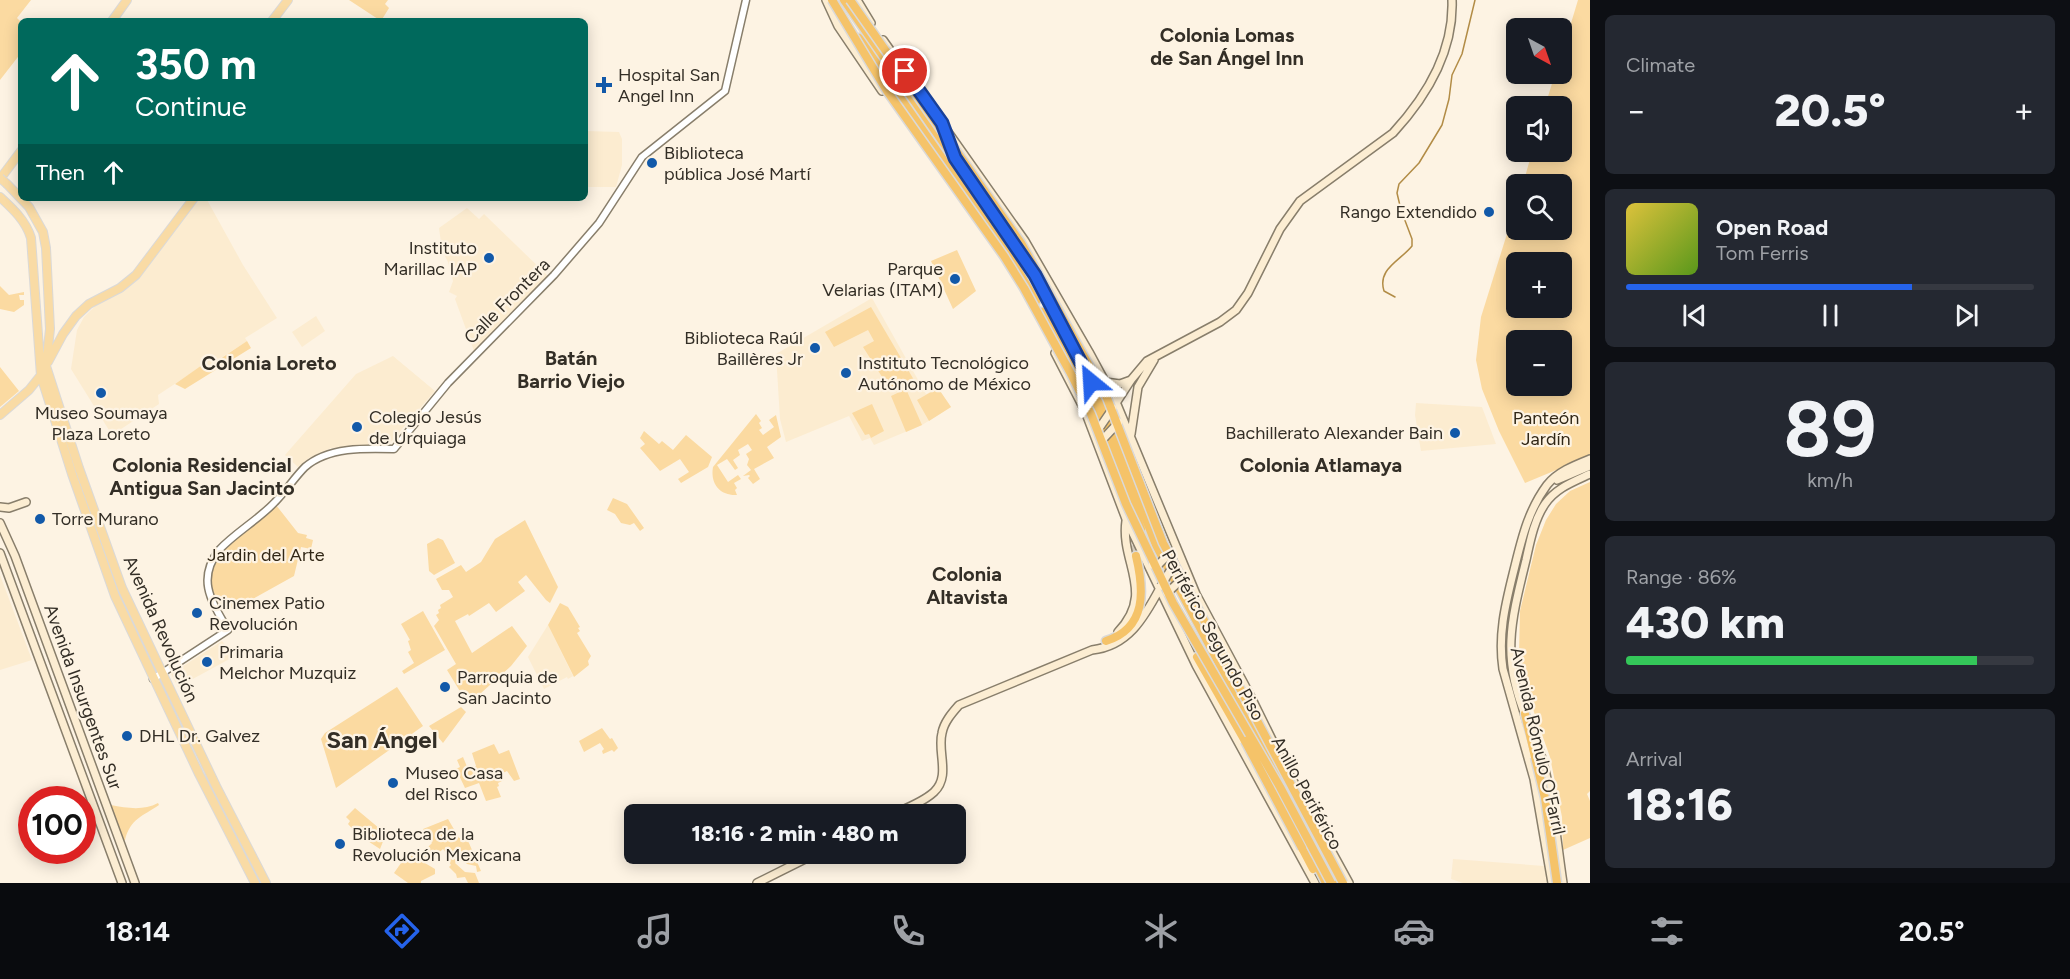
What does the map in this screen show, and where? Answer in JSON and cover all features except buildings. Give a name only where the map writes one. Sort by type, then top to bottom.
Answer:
[{"type":"highway","name":"Anillo Periférico","points":[[833,0],[1007,252],[1095,402],[1149,548],[1326,883]]},
{"type":"highway","name":"Periférico Segundo Piso","points":[[833,0],[887,91],[1005,256],[1024,288],[1091,414],[1126,504],[1173,603],[1280,787],[1332,883]]},
{"type":"highway","name":"Anillo Periférico","points":[[844,0],[1038,280],[1100,401],[1156,545],[1336,883]]},
{"type":"highway","name":"Periférico Segundo Piso","points":[[850,0],[1020,243],[1040,277],[1107,398],[1163,543],[1342,883]]},
{"type":"highway","points":[[942,123],[955,158]]},
{"type":"highway","points":[[938,168],[966,191]]},
{"type":"highway","points":[[1038,280],[1046,291]]},
{"type":"highway","points":[[1058,340],[1063,351]]},
{"type":"highway","points":[[1106,641],[1116,638],[1128,629],[1138,610],[1142,588],[1140,558]]},
{"type":"highway","points":[[1197,657],[1245,741],[1320,883]]},
{"type":"highway","points":[[1222,660],[1239,675]]},
{"type":"highway","points":[[1525,714],[1545,798],[1557,883]]},
{"type":"highway","points":[[1273,806],[1287,809]]},
{"type":"main road","points":[[114,18],[127,0]]},
{"type":"main road","points":[[274,18],[288,0]]},
{"type":"main road","points":[[824,0],[838,26],[1019,285],[1094,434],[1140,558],[1164,595],[1196,665],[1315,883]]},
{"type":"main road","points":[[857,0],[1025,241],[1105,382],[1121,420],[1131,436],[1179,555],[1184,578],[1239,675],[1349,883]]},
{"type":"main road","points":[[1094,434],[1147,361],[1220,322],[1236,310],[1248,293],[1280,229],[1300,201],[1374,148],[1405,121],[1431,83],[1444,55],[1450,28],[1452,0]]},
{"type":"main road","points":[[2,180],[18,156]]},
{"type":"main road","name":"Avenida Revolución","points":[[2,180],[16,193]]},
{"type":"main road","points":[[3,200],[16,193]]},
{"type":"main road","name":"Avenida Revolución","points":[[3,200],[20,216],[28,228],[33,251],[40,376],[115,596],[224,825],[255,883]]},
{"type":"main road","name":"Avenida Revolución","points":[[23,201],[43,232],[46,248],[50,329],[46,366],[79,468],[122,588],[216,786],[266,883]]},
{"type":"main road","points":[[0,415],[29,390],[40,376],[63,334],[76,316],[89,304],[120,288],[136,275],[193,201]]},
{"type":"main road","points":[[20,216],[29,207]]},
{"type":"main road","points":[[1131,436],[1138,387],[1144,373],[1157,356]]},
{"type":"main road","points":[[1105,382],[1120,384],[1131,380]]},
{"type":"main road","points":[[1098,444],[1121,420]]},
{"type":"main road","name":"Avenida Rómulo O'Farril","points":[[1552,883],[1534,779],[1508,691],[1500,652],[1504,607],[1524,528],[1535,503],[1560,474],[1590,459]]},
{"type":"main road","points":[[1544,491],[1558,480],[1590,466]]},
{"type":"main road","name":"Avenida Rómulo O'Farril","points":[[1563,883],[1544,762],[1512,673],[1510,646],[1512,618],[1538,517],[1548,500],[1561,488],[1590,474]]},
{"type":"main road","points":[[0,507],[9,508],[26,502]]},
{"type":"main road","points":[[1092,650],[1118,632],[1128,620],[1137,597],[1135,577],[1124,532],[1126,519]]},
{"type":"main road","name":"Avenida Insurgentes Sur","points":[[0,523],[15,556],[135,883]]},
{"type":"main road","points":[[1140,558],[1152,565],[1158,565],[1168,555],[1174,544]]},
{"type":"main road","name":"Avenida Insurgentes Sur","points":[[0,553],[122,883]]},
{"type":"main road","points":[[1146,613],[1164,595],[1179,555]]},
{"type":"main road","points":[[914,804],[927,798],[938,788],[942,776],[942,732],[948,719],[960,705],[1092,650],[1112,645],[1127,636],[1146,613],[1184,578]]},
{"type":"main road","points":[[1548,857],[1555,860],[1559,855]]},
{"type":"main road","points":[[757,883],[795,864]]},
{"type":"street","name":"Calle Frontera","points":[[163,673],[228,630],[208,595],[207,589],[208,571],[213,557],[219,550],[275,503],[304,468],[317,459],[352,450],[394,449],[448,383],[554,275],[592,231],[618,196],[633,168],[647,152],[725,92],[746,0]]},
{"type":"street","points":[[153,679],[163,673]]},
{"type":"shaded area","points":[[588,131],[619,132],[622,139],[622,165],[616,187],[588,187]]},
{"type":"shaded area","points":[[198,201],[208,201],[243,265],[277,318],[245,338],[247,341],[207,367],[205,364],[158,395],[159,404],[112,435],[71,369],[77,330],[84,317],[95,306],[135,282]]},
{"type":"shaded area","name":"Instituto Marillac IAP","points":[[467,208],[479,219],[484,214],[548,276],[474,351],[455,299],[457,296],[449,292],[453,281],[442,250],[439,228]]},
{"type":"shaded area","name":"Instituto Tecnológico Autónomo de México","points":[[872,298],[926,394],[938,388],[951,407],[922,425],[874,445],[870,438],[862,441],[849,416],[786,442],[780,419],[776,354]]},
{"type":"shaded area","points":[[316,316],[325,331],[302,347],[292,332]]},
{"type":"shaded area","name":"Colegio Jesús de Urquiaga","points":[[393,356],[435,391],[389,444],[331,448],[309,458],[298,467],[285,455],[356,374]]},
{"type":"shaded area","name":"Bachillerato Alexander Bain","points":[[1416,403],[1482,407],[1496,444],[1421,451],[1415,415]]},
{"type":"shaded area","points":[[0,575],[32,660],[0,670]]},
{"type":"shaded area","points":[[548,625],[573,676],[544,689],[528,657]]},
{"type":"shaded area","name":"Primaria Melchor Muzquiz","points":[[222,641],[235,656],[178,687],[171,674]]},
{"type":"shaded area","points":[[1453,859],[1544,866],[1548,883],[1463,883],[1451,879]]},
{"type":"green space","points":[[0,0],[31,0],[17,18],[18,57],[0,80]]},
{"type":"green space","points":[[349,0],[388,0],[385,4],[389,8],[383,18],[376,18]]},
{"type":"green space","name":"Panteón Jardín","points":[[1578,0],[1590,0],[1590,456],[1525,483],[1499,431],[1482,389],[1476,360],[1481,317],[1506,237],[1506,240],[1572,240],[1572,174],[1526,174],[1529,162],[1572,162],[1572,96],[1548,96],[1552,84],[1572,84],[1572,20]]},
{"type":"green space","name":"Parque Velarias (ITAM)","points":[[957,250],[976,291],[953,309],[931,261]]},
{"type":"green space","points":[[0,286],[9,295],[24,292],[24,295],[19,295],[20,300],[24,300],[24,305],[14,312],[0,309]]},
{"type":"green space","points":[[871,307],[914,380],[891,391],[863,347],[874,341],[868,330],[834,347],[825,332]]},
{"type":"green space","points":[[247,341],[251,348],[185,389],[175,384],[205,363],[208,367]]},
{"type":"green space","points":[[0,367],[19,391],[0,407]]},
{"type":"green space","points":[[938,388],[951,407],[929,421],[917,400]]},
{"type":"green space","points":[[906,389],[922,425],[906,432],[891,396]]},
{"type":"green space","points":[[872,404],[884,431],[871,438],[869,434],[865,435],[852,413]]},
{"type":"green space","points":[[756,414],[761,421],[759,423],[762,428],[759,430],[763,435],[774,427],[769,420],[776,415],[781,437],[767,447],[774,458],[754,469],[760,479],[753,484],[748,478],[749,475],[743,476],[751,470],[747,465],[749,459],[746,454],[752,450],[748,444],[738,450],[740,455],[733,460],[738,468],[735,470],[727,459],[717,465],[728,482],[738,475],[741,479],[734,483],[737,495],[731,495],[721,491],[715,484],[713,467]]},
{"type":"green space","points":[[644,431],[659,444],[662,441],[673,450],[686,435],[712,457],[708,467],[681,483],[678,479],[689,472],[680,459],[660,471],[640,448],[645,444],[640,438]]},
{"type":"green space","points":[[1590,482],[1590,791],[1587,794],[1590,801],[1590,838],[1563,850],[1562,817],[1550,757],[1524,684],[1519,655],[1520,611],[1536,545],[1546,520],[1556,504],[1570,491]]},
{"type":"green space","points":[[613,498],[627,504],[644,528],[640,531],[634,523],[630,525],[621,523],[615,514],[607,510]]},
{"type":"green space","name":"Jardin del Arte","points":[[276,505],[298,533],[307,535],[306,538],[313,540],[311,549],[301,547],[294,576],[233,610],[231,607],[225,611],[212,591],[211,577],[214,565],[231,541]]},
{"type":"green space","points":[[525,520],[558,587],[550,603],[526,575],[518,582],[525,591],[496,612],[489,603],[469,616],[468,614],[455,621],[472,653],[512,626],[527,646],[511,666],[481,693],[464,698],[447,670],[456,664],[434,626],[439,620],[436,615],[441,608],[440,605],[453,597],[449,590],[442,590],[436,579],[461,565],[466,572],[481,562],[495,539]]},
{"type":"green space","points":[[438,538],[443,540],[455,563],[434,575],[429,571],[427,544]]},
{"type":"green space","points":[[560,603],[568,607],[580,627],[577,633],[591,656],[588,661],[589,665],[574,677],[548,625]]},
{"type":"green space","points":[[423,611],[445,650],[404,674],[402,671],[414,663],[408,652],[411,650],[408,641],[410,640],[401,624]]},
{"type":"green space","points":[[397,687],[423,726],[336,788],[321,739],[325,733]]},
{"type":"green space","points":[[461,707],[466,712],[443,743],[429,726]]},
{"type":"green space","points":[[602,728],[618,748],[614,752],[612,750],[603,754],[604,749],[600,743],[584,752],[579,741]]},
{"type":"green space","points":[[494,744],[499,754],[509,750],[520,779],[514,781],[507,771],[501,774],[504,780],[498,783],[497,787],[501,797],[486,801],[479,783],[465,788],[456,769],[460,767],[457,760],[463,757],[468,769],[476,766],[472,753]]},
{"type":"green space","points":[[158,803],[159,805],[130,827],[123,841],[111,805],[141,808]]},
{"type":"green space","points":[[355,808],[386,834],[380,849],[357,834],[348,824],[350,821],[346,817]]},
{"type":"green space","points":[[448,819],[459,838],[466,836],[481,871],[477,872],[476,866],[467,864],[461,858],[455,863],[465,872],[475,873],[479,883],[468,883],[465,877],[457,878],[449,867],[450,858],[443,849],[433,858],[431,855],[427,858],[425,856],[432,843],[423,829]]},
{"type":"green space","points":[[408,853],[435,869],[435,874],[421,883],[408,883],[394,873]]},
{"type":"waterway","points":[[1395,297],[1384,291],[1384,277],[1391,266],[1412,246],[1412,239],[1397,193],[1399,184],[1419,163],[1442,125],[1452,75],[1462,54],[1475,0]]},
{"type":"tunnel","points":[[1133,533],[1136,556]]},
{"type":"tunnel","points":[[1177,616],[1197,657]]},
{"type":"place","name":"Hospital San Angel Inn","points":[[604,85]]},
{"type":"place","name":"Biblioteca pública José Martí","points":[[652,163]]},
{"type":"place","name":"Rango Extendido","points":[[1489,212]]},
{"type":"place","name":"Instituto Marillac IAP","points":[[489,258]]},
{"type":"place","name":"Parque Velarias (ITAM)","points":[[955,279]]},
{"type":"place","name":"Biblioteca Raúl Baillères Jr","points":[[815,348]]},
{"type":"place","name":"Instituto Tecnológico Autónomo de México","points":[[846,373]]},
{"type":"place","name":"Museo Soumaya Plaza Loreto","points":[[101,393]]},
{"type":"place","name":"Colegio Jesús de Urquiaga","points":[[357,427]]},
{"type":"place","name":"Bachillerato Alexander Bain","points":[[1455,433]]},
{"type":"place","name":"Torre Murano","points":[[40,519]]},
{"type":"place","name":"Cinemex Patio Revolución","points":[[197,613]]},
{"type":"place","name":"Primaria Melchor Muzquiz","points":[[207,662]]},
{"type":"place","name":"Parroquia de San Jacinto","points":[[445,687]]},
{"type":"place","name":"DHL Dr. Galvez","points":[[127,736]]},
{"type":"place","name":"Museo Casa del Risco","points":[[393,783]]},
{"type":"place","name":"Biblioteca de la Revolución Mexicana","points":[[340,844]]},
{"type":"district","name":"Colonia Lomas de San Ángel Inn","points":[[1227,46]]},
{"type":"district","name":"Colonia Loreto","points":[[269,363]]},
{"type":"district","name":"Batán Barrio Viejo","points":[[571,370]]},
{"type":"district","name":"Colonia Atlamaya","points":[[1321,465]]},
{"type":"district","name":"Colonia Residencial Antigua San Jacinto","points":[[202,476]]},
{"type":"district","name":"Colonia Altavista","points":[[967,586]]},
{"type":"district","name":"San Ángel","points":[[382,740]]},
{"type":"route","points":[[905,71],[942,123],[955,158],[1035,275],[1091,382]]}]
